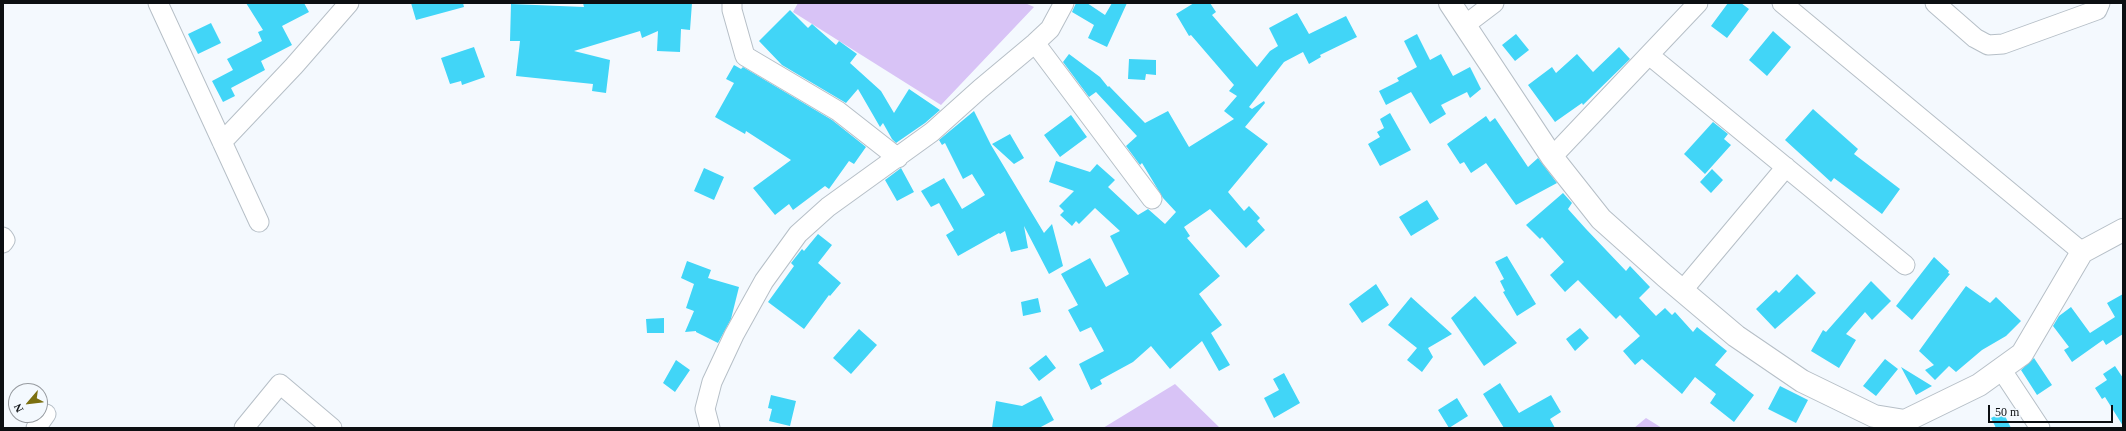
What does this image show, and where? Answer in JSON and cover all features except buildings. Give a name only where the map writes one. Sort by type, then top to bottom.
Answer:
[{"type":"street","points":[[158,3],[259,222]]},
{"type":"street","points":[[222,142],[294,66],[349,3]]},
{"type":"street","points":[[732,3],[732,10],[745,56],[838,111],[898,158]]},
{"type":"street","points":[[710,428],[704,409],[712,382],[734,335],[764,281],[798,234],[828,207],[898,158],[932,132],[1035,43],[1050,29],[1064,3]]},
{"type":"street","points":[[1450,3],[1552,157],[1601,218],[1682,291],[1736,336],[1802,381],[1880,422],[1905,421],[1978,385],[2022,354],[2082,252],[2123,230]]},
{"type":"street","points":[[1465,25],[1494,3]]},
{"type":"street","points":[[1552,157],[1698,3]]},
{"type":"street","points":[[1782,3],[2082,252]]},
{"type":"street","points":[[1935,3],[1975,38],[1988,45],[2003,44],[2097,10],[2100,3]]},
{"type":"street","points":[[1035,43],[1152,199]]},
{"type":"street","points":[[1649,55],[1905,265]]},
{"type":"street","points":[[1682,291],[1786,167]]},
{"type":"street","points":[[3,237],[5,240],[3,243]]},
{"type":"street","points":[[2001,369],[2040,428]]},
{"type":"street","points":[[244,428],[280,384],[332,428]]},
{"type":"shaded area","points":[[798,3],[1025,3],[1034,7],[941,105],[793,12]]},
{"type":"shaded area","points":[[1175,384],[1220,428],[1103,428]]},
{"type":"shaded area","points":[[1646,418],[1662,428],[1634,428]]}]
